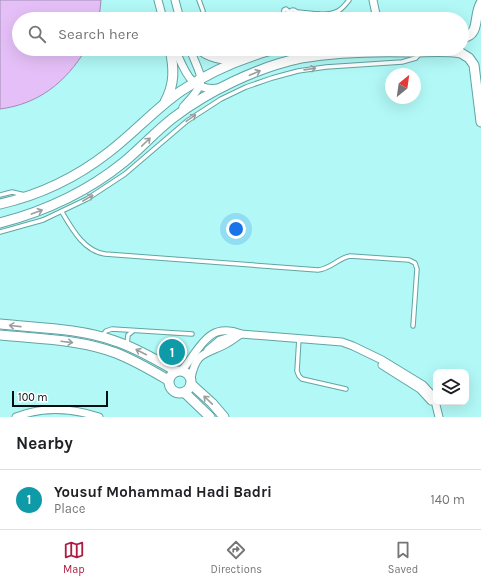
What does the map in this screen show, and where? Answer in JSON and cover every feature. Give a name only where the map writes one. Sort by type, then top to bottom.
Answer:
[{"type":"street","points":[[158,0],[161,12]]},
{"type":"street","points":[[175,0],[178,12]]},
{"type":"street","points":[[373,0],[375,12]]},
{"type":"street","points":[[469,35],[476,29],[477,11],[481,3]]},
{"type":"street","points":[[163,105],[172,83],[174,68],[171,56]]},
{"type":"street","points":[[178,56],[184,69],[198,83],[210,89],[223,87]]},
{"type":"street","points":[[0,223],[38,212],[56,204],[92,185],[125,161],[173,118],[196,94],[198,83],[192,56]]},
{"type":"street","points":[[212,56],[228,60],[244,59]]},
{"type":"street","points":[[0,204],[28,196],[65,180],[110,152],[163,105],[198,83],[244,59],[253,56]]},
{"type":"street","points":[[173,118],[209,94],[265,68],[301,58],[319,56]]},
{"type":"street","points":[[466,56],[472,61],[475,69],[481,122]]},
{"type":"street","points":[[0,324],[72,331],[101,337],[127,346],[187,373],[191,381],[224,417]]},
{"type":"street","points":[[241,334],[234,331],[224,330],[209,336],[202,342],[192,358],[179,370],[171,374],[168,380],[169,386],[178,393],[184,392],[188,389],[197,360],[216,343],[225,338],[241,334],[342,342],[388,364],[427,389],[434,397],[439,416]]},
{"type":"street","points":[[206,352],[222,346],[241,334]]},
{"type":"street","points":[[0,335],[71,342],[101,348],[130,359],[168,380]]},
{"type":"street","points":[[209,336],[216,343]]},
{"type":"street","points":[[184,392],[210,417]]},
{"type":"street","points":[[16,417],[39,411],[60,409],[81,412],[99,417]]},
{"type":"lane","points":[[199,0],[203,11]]},
{"type":"lane","points":[[337,12],[349,0]]},
{"type":"lane","points":[[284,12],[286,9],[289,12],[292,10],[297,12]]},
{"type":"lane","points":[[0,232],[27,225],[62,212],[87,199],[113,183],[137,164],[177,128],[221,99],[246,87],[272,78],[305,70],[407,62],[418,56]]},
{"type":"lane","points":[[0,195],[12,192],[28,196]]},
{"type":"lane","points":[[62,212],[77,235],[90,248],[98,253],[105,254],[318,270],[327,268],[342,258],[350,256],[409,260],[415,264],[417,272],[413,326]]},
{"type":"lane","points":[[101,337],[104,332],[108,330],[192,334]]},
{"type":"lane","points":[[127,346],[128,335],[134,331]]},
{"type":"lane","points":[[298,338],[297,371],[299,376],[302,379],[346,389]]},
{"type":"shaded area","points":[[0,0],[101,0],[100,12],[12,12],[12,56],[81,56],[70,72],[50,90],[27,102],[0,109]]},
{"type":"place","name":"Yousuf Mohammad Hadi Badri","points":[[172,352]]}]
